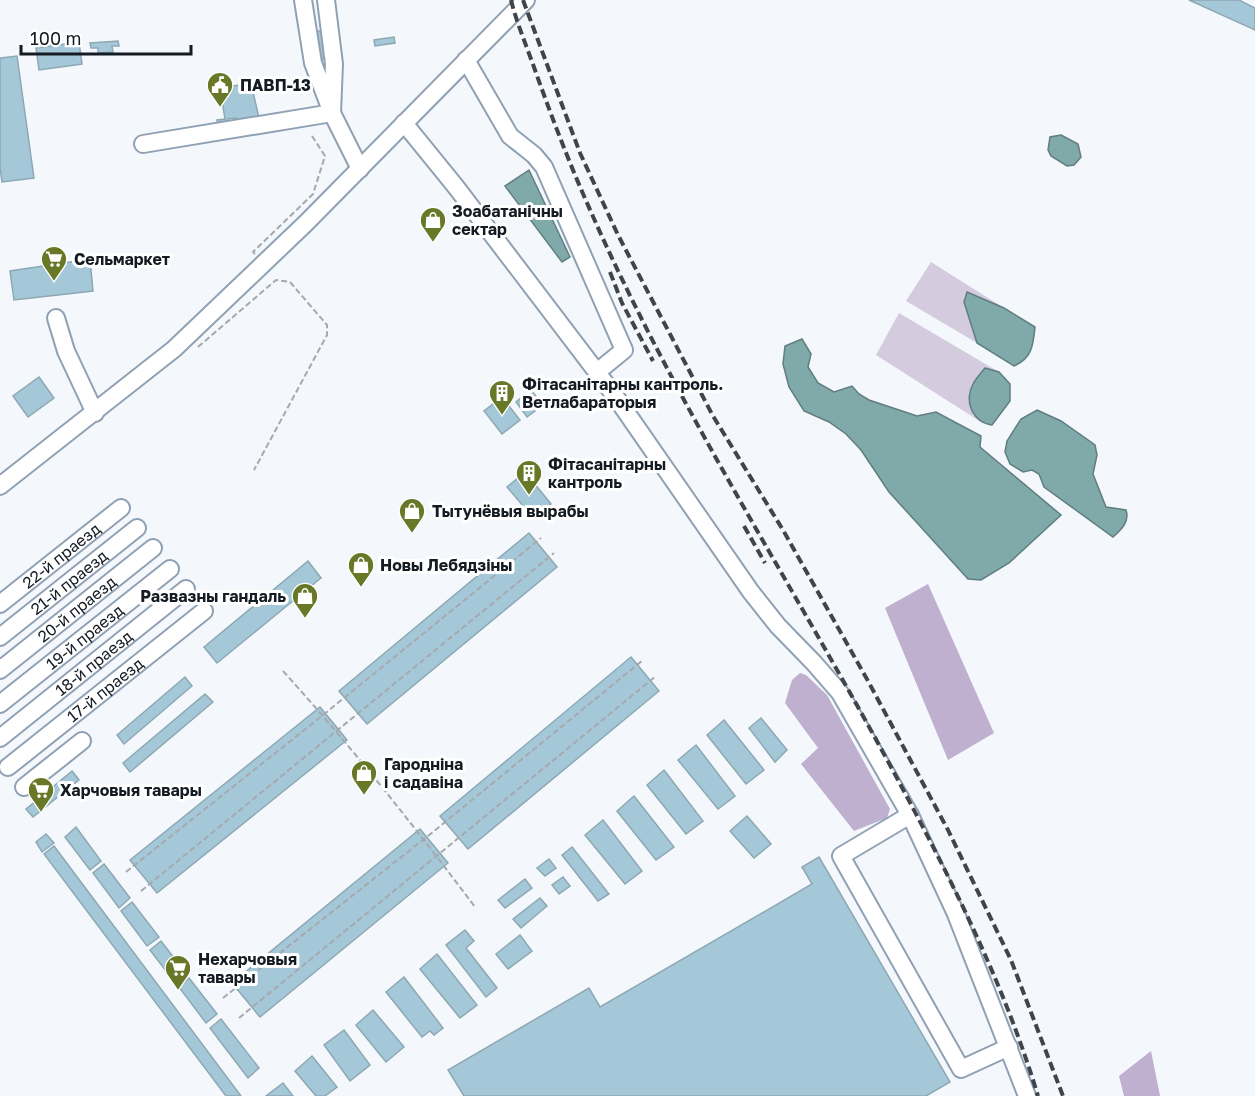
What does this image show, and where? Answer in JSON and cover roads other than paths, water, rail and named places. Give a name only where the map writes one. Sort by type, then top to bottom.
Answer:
[{"type":"street","points":[[293,0],[301,62],[331,111]]},
{"type":"street","points":[[303,0],[313,63],[331,111],[360,170]]},
{"type":"street","points":[[326,0],[334,64],[331,111]]},
{"type":"street","points":[[0,486],[174,349],[360,170],[526,0]]},
{"type":"street","points":[[466,60],[510,136],[534,155],[544,167],[624,350],[597,372]]},
{"type":"street","points":[[143,144],[331,111]]},
{"type":"street","points":[[404,123],[456,186],[597,372],[751,592],[778,626],[840,693],[910,815],[956,914],[1027,1096]]},
{"type":"street","points":[[56,318],[66,351],[95,413]]},
{"type":"street","name":"22-й праезд","points":[[0,604],[121,508]]},
{"type":"street","name":"21-й праезд","points":[[0,637],[137,528]]},
{"type":"street","name":"20-й праезд","points":[[0,669],[153,548]]},
{"type":"street","name":"19-й праезд","points":[[0,704],[170,569]]},
{"type":"street","name":"18-й праезд","points":[[0,738],[186,589]]},
{"type":"street","name":"17-й праезд","points":[[8,767],[204,611]]},
{"type":"street","points":[[24,787],[82,741]]},
{"type":"street","points":[[910,815],[841,856],[961,1069],[1009,1047]]},
{"type":"water","points":[[1061,135],[1078,144],[1081,157],[1074,165],[1067,166],[1051,156],[1048,150],[1050,137]]},
{"type":"water","points":[[529,170],[570,257],[562,262],[505,186]]},
{"type":"water","points":[[967,292],[1004,308],[1035,327],[1032,346],[1025,359],[1014,366],[977,343],[964,302]]},
{"type":"water","points":[[802,339],[811,354],[808,367],[818,383],[834,392],[852,386],[869,400],[917,416],[936,412],[981,436],[980,447],[1061,515],[1009,563],[981,580],[968,579],[889,492],[861,450],[846,434],[829,422],[804,411],[789,387],[783,364],[785,346]]},
{"type":"water","points":[[985,368],[999,372],[1010,384],[1010,401],[992,425],[979,420],[972,410],[969,397],[973,384]]},
{"type":"water","points":[[1037,410],[1061,421],[1095,445],[1097,455],[1093,474],[1106,507],[1126,510],[1127,514],[1124,525],[1113,537],[1044,487],[1039,474],[1032,470],[1023,472],[1010,464],[1005,452],[1007,441],[1021,419]]},
{"type":"railway","points":[[511,0],[569,159],[624,284],[697,424],[853,698],[933,847],[991,969],[1038,1096]]},
{"type":"railway","points":[[523,0],[580,153],[618,235],[713,416],[783,530],[948,830],[1011,960],[1063,1096]]},
{"type":"railway","points":[[610,272],[622,303],[653,361]]},
{"type":"railway","points":[[744,526],[765,563]]},
{"type":"place","name":"ПАВП-13","points":[[220,108]]},
{"type":"place","name":"Зоабатанічны сектар","points":[[433,243]]},
{"type":"place","name":"Сельмаркет","points":[[54,282]]},
{"type":"place","name":"Фітасанітарны кантроль. Ветлабараторыя","points":[[502,416]]},
{"type":"place","name":"Фітасанітарны кантроль","points":[[529,496]]},
{"type":"place","name":"Тытунёвыя вырабы","points":[[412,534]]},
{"type":"place","name":"Новы Лебядзіны","points":[[361,588]]},
{"type":"place","name":"Развазны гандаль","points":[[305,619]]},
{"type":"place","name":"Гародніна і садавіна","points":[[364,796]]},
{"type":"place","name":"Харчовыя тавары","points":[[41,813]]},
{"type":"place","name":"Нехарчовыя тавары","points":[[178,991]]}]
